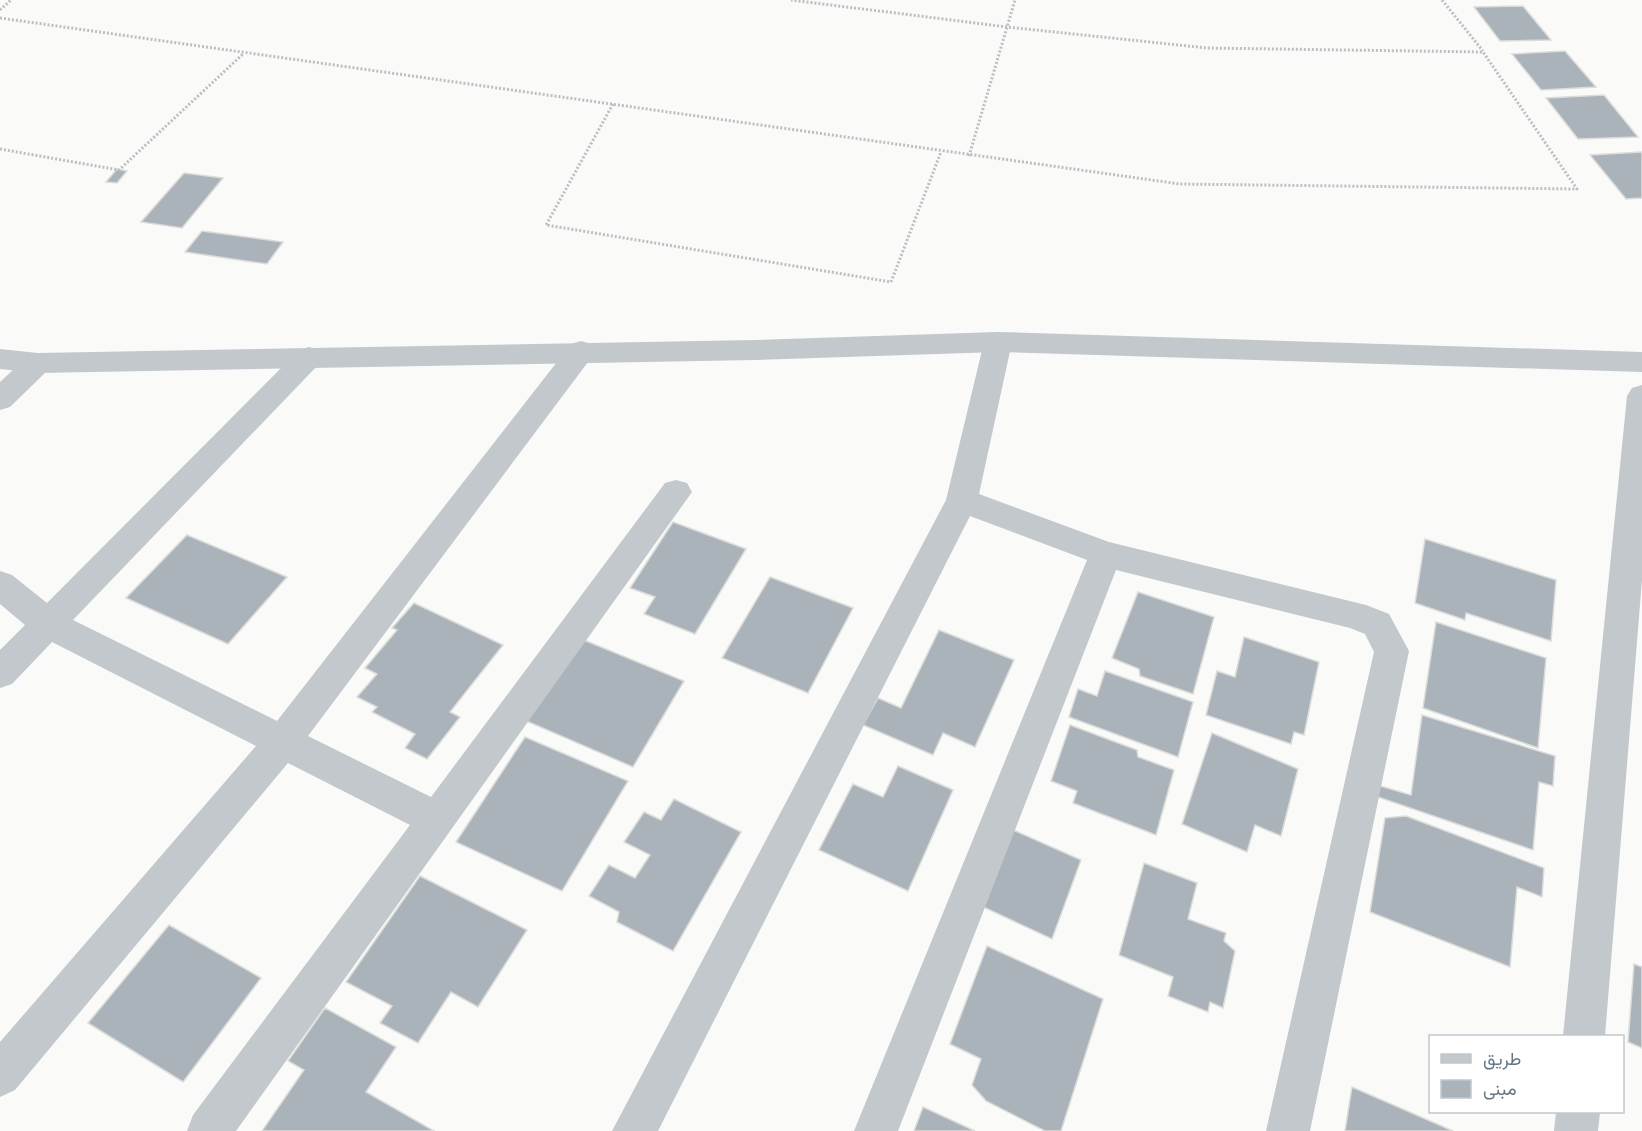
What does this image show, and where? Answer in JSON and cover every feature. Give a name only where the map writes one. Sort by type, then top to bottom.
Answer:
[{"type":"street","points":[[634,1131],[962,500],[998,342]]},
{"type":"street","points":[[0,359],[38,363],[581,351],[755,350],[998,342],[1642,362]]},
{"type":"street","points":[[0,1075],[283,741],[581,351]]},
{"type":"street","points":[[0,673],[50,625],[309,357]]},
{"type":"street","points":[[0,399],[38,363]]},
{"type":"street","points":[[1584,1035],[1636,506],[1642,396]]},
{"type":"street","points":[[209,1131],[676,492]]},
{"type":"street","points":[[962,500],[1106,554],[1354,615],[1377,624],[1392,651],[1288,1131]]},
{"type":"street","points":[[876,1131],[1106,554]]},
{"type":"street","points":[[0,585],[50,625],[437,819]]},
{"type":"street","points":[[1576,1131],[1578,1113]]},
{"type":"path","points":[[0,10],[11,0]]},
{"type":"path","points":[[791,0],[1007,27],[1207,48],[1484,52]]},
{"type":"path","points":[[969,156],[1015,0]]},
{"type":"path","points":[[0,18],[1180,184],[1577,189],[1484,52],[1442,0]]},
{"type":"path","points":[[0,149],[119,170],[244,53]]},
{"type":"path","points":[[613,104],[546,225],[891,282],[941,152]]},
{"type":"building","points":[[1523,6],[1551,40],[1500,41],[1474,7]]},
{"type":"building","points":[[1565,51],[1596,87],[1541,90],[1512,54]]},
{"type":"building","points":[[1604,95],[1638,137],[1578,139],[1546,98]]},
{"type":"building","points":[[1642,152],[1642,198],[1626,199],[1590,155]]},
{"type":"building","points":[[117,169],[127,171],[117,183],[106,182]]},
{"type":"building","points":[[184,173],[223,178],[182,228],[141,222]]},
{"type":"building","points":[[202,231],[283,242],[267,264],[185,252]]},
{"type":"building","points":[[673,522],[746,549],[695,634],[644,614],[655,597],[630,588]]},
{"type":"building","points":[[187,535],[287,577],[228,644],[126,598]]},
{"type":"building","points":[[1425,539],[1556,580],[1551,641],[1466,613],[1465,620],[1415,603]]},
{"type":"building","points":[[770,577],[853,608],[808,693],[722,658]]},
{"type":"building","points":[[1138,592],[1214,617],[1193,694],[1140,676],[1139,669],[1112,658]]},
{"type":"building","points":[[414,603],[503,645],[450,712],[460,717],[427,759],[405,748],[415,734],[372,712],[377,707],[357,697],[377,674],[365,668],[397,630],[392,628]]},
{"type":"building","points":[[1436,622],[1546,658],[1538,748],[1423,708]]},
{"type":"building","points":[[939,630],[1014,660],[975,747],[943,733],[933,755],[863,725],[878,698],[901,708]]},
{"type":"building","points":[[1244,637],[1319,662],[1304,735],[1294,732],[1291,744],[1206,715],[1217,671],[1235,677]]},
{"type":"building","points":[[579,638],[684,681],[633,767],[524,720]]},
{"type":"building","points":[[1105,671],[1193,702],[1178,757],[1069,717],[1078,689],[1097,696]]},
{"type":"building","points":[[1422,715],[1555,756],[1553,786],[1539,782],[1533,850],[1375,796],[1377,785],[1411,795]]},
{"type":"building","points":[[1070,725],[1137,750],[1138,757],[1174,770],[1156,835],[1073,803],[1077,791],[1051,781]]},
{"type":"building","points":[[1212,733],[1298,769],[1281,836],[1255,825],[1247,852],[1182,824]]},
{"type":"building","points":[[525,737],[628,781],[562,891],[456,842]]},
{"type":"building","points":[[898,766],[953,790],[908,891],[819,850],[853,784],[883,797]]},
{"type":"building","points":[[674,799],[741,832],[673,951],[617,922],[619,912],[589,896],[609,865],[635,878],[650,855],[624,842],[644,812],[661,820]]},
{"type":"building","points":[[1406,816],[1544,868],[1542,897],[1517,887],[1510,967],[1370,912],[1385,818]]},
{"type":"building","points":[[1011,829],[1081,860],[1052,939],[979,905]]},
{"type":"building","points":[[1144,863],[1197,883],[1188,919],[1226,933],[1224,941],[1235,951],[1223,1008],[1210,1002],[1208,1012],[1168,996],[1173,977],[1119,955]]},
{"type":"building","points":[[420,876],[527,930],[478,1007],[451,992],[418,1043],[380,1023],[392,1006],[346,982]]},
{"type":"building","points":[[169,925],[261,978],[183,1082],[88,1023]]},
{"type":"building","points":[[987,946],[1103,999],[1061,1131],[1045,1131],[986,1101],[972,1085],[981,1059],[950,1044]]},
{"type":"building","points":[[1634,964],[1642,967],[1642,1048],[1628,1042]]},
{"type":"building","points":[[325,1008],[396,1047],[366,1092],[434,1131],[262,1131],[304,1070],[288,1061]]},
{"type":"building","points":[[1352,1087],[1453,1131],[1345,1131]]},
{"type":"building","points":[[923,1107],[975,1131],[914,1131]]}]
